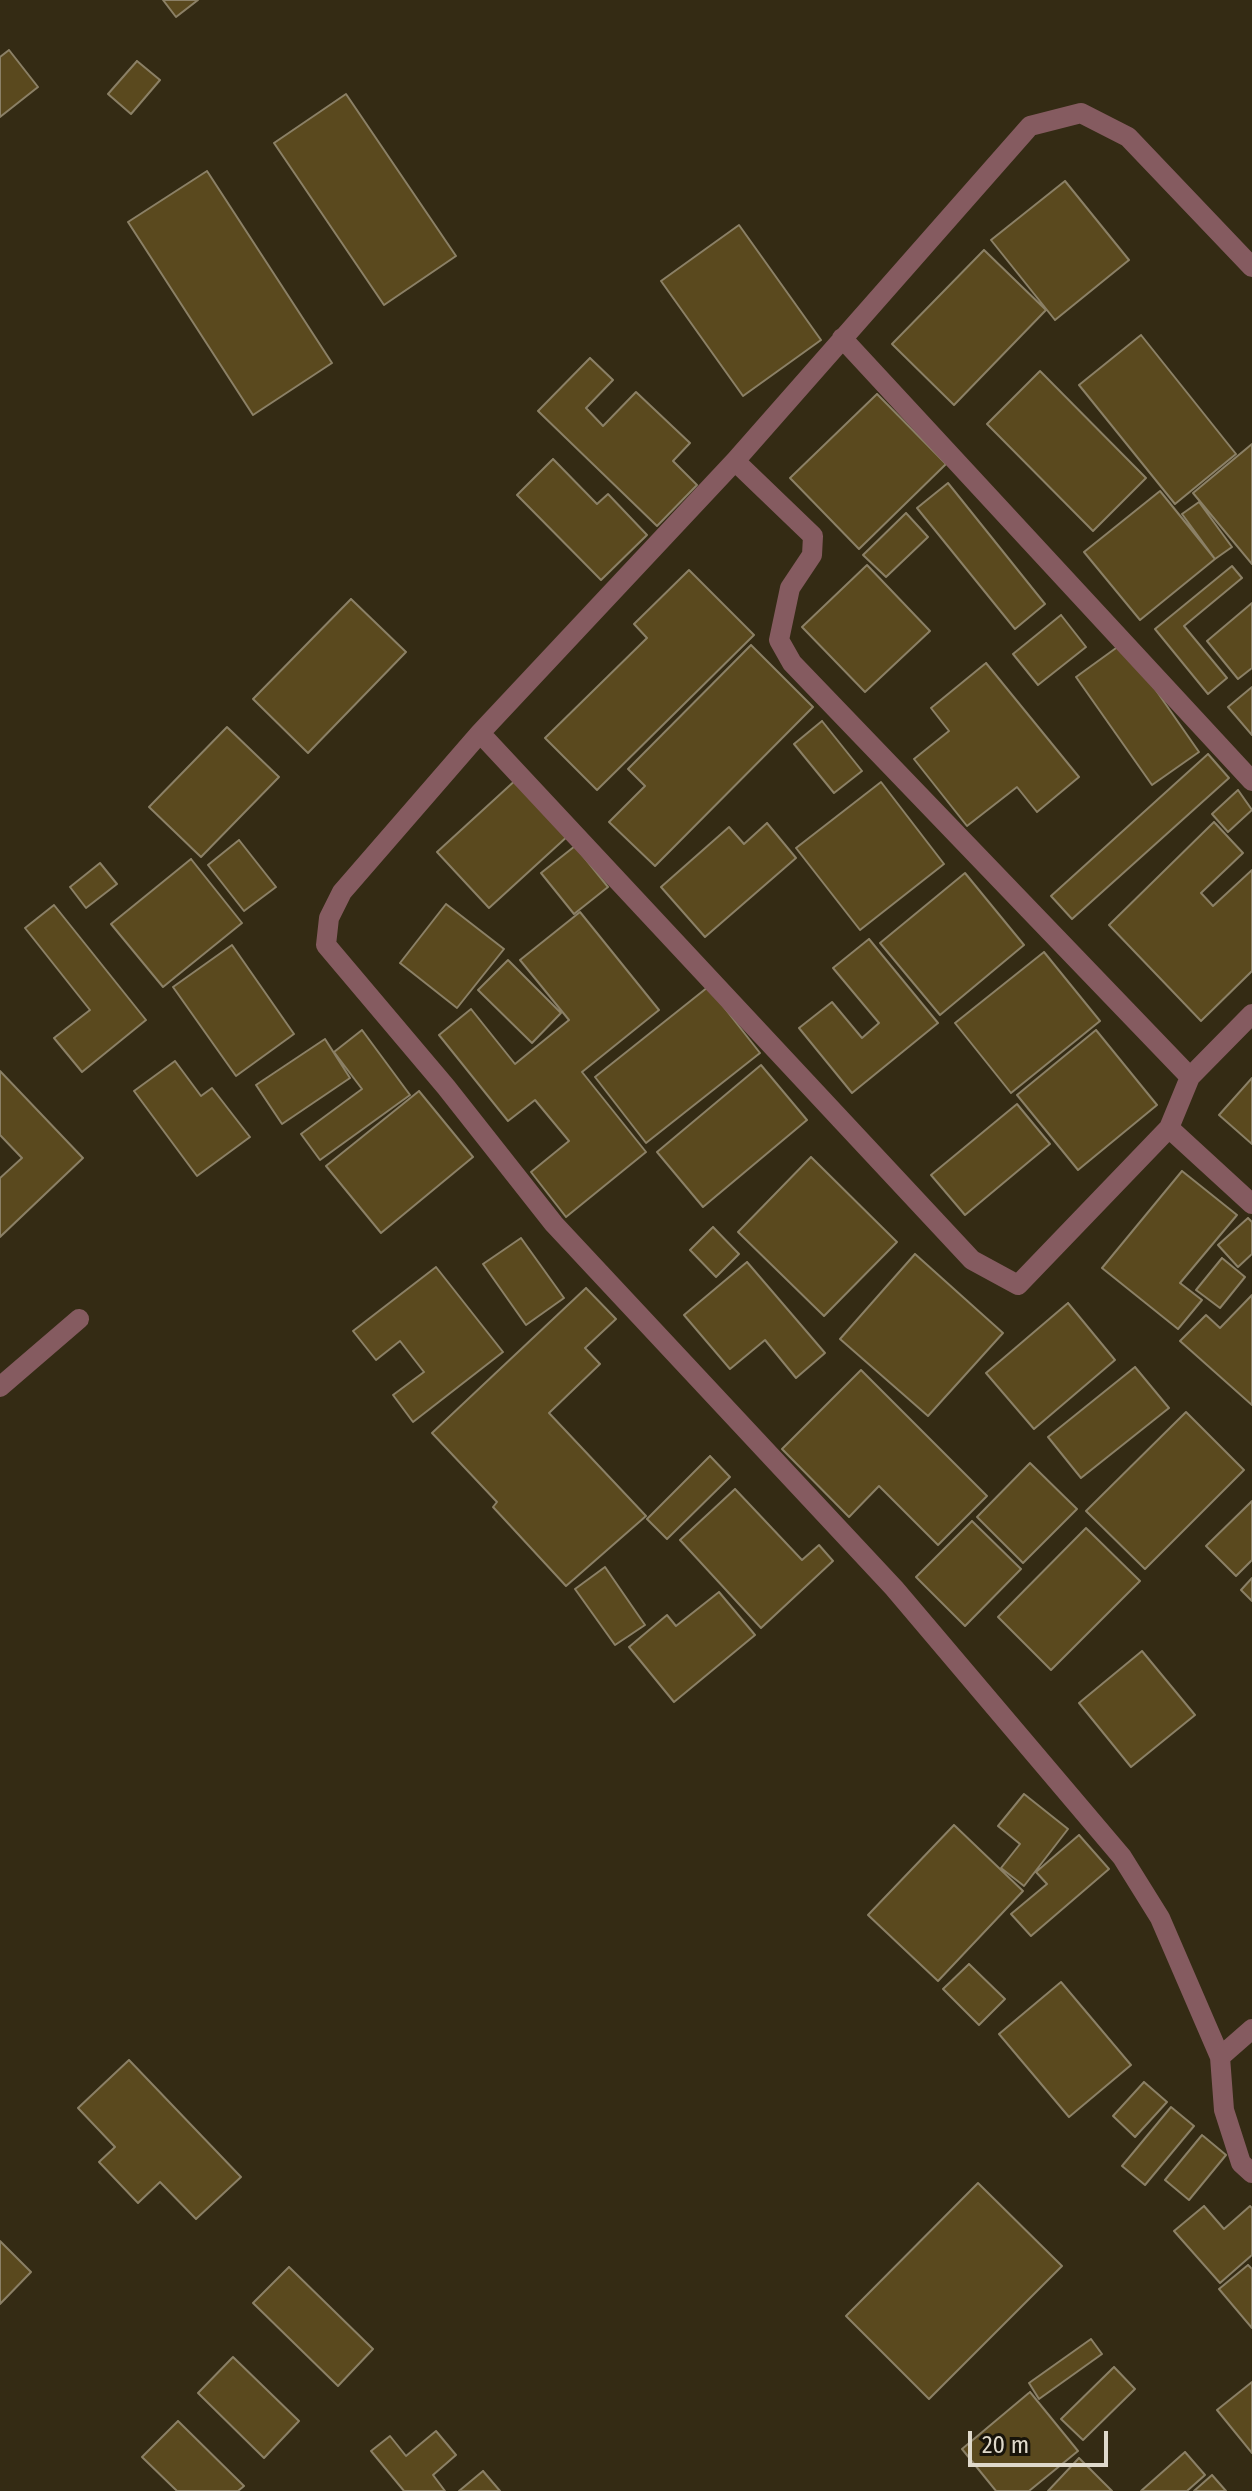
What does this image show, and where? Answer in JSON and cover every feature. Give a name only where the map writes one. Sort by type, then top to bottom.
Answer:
[{"type":"street","points":[[1252,267],[1128,137],[1081,113],[1030,126],[735,461],[480,733],[342,892],[329,918],[326,945],[446,1087],[554,1224],[894,1588],[1122,1857],[1160,1918],[1220,2057],[1224,2110],[1241,2163],[1252,2173]]},
{"type":"street","points":[[842,338],[1252,781]]},
{"type":"street","points":[[735,461],[813,536],[812,555],[790,588],[779,640],[792,663],[1190,1077]]},
{"type":"street","points":[[480,733],[972,1260],[1018,1285],[1169,1128],[1190,1077],[1252,1014]]},
{"type":"street","points":[[1169,1128],[1252,1204]]},
{"type":"street","points":[[0,1387],[79,1319]]},
{"type":"street","points":[[1220,2057],[1252,2029]]},
{"type":"building","points":[[163,0],[198,0],[176,17]]},
{"type":"building","points":[[9,50],[38,87],[0,117],[0,57]]},
{"type":"building","points":[[137,61],[160,80],[131,114],[108,94]]},
{"type":"building","points":[[346,94],[456,256],[384,305],[274,143]]},
{"type":"building","points":[[207,171],[332,363],[253,415],[128,222]]},
{"type":"building","points":[[1065,181],[1129,260],[1055,320],[991,240]]},
{"type":"building","points":[[739,225],[821,340],[743,396],[661,281]]},
{"type":"building","points":[[984,250],[1046,310],[954,405],[892,344]]},
{"type":"building","points":[[1141,335],[1236,454],[1175,504],[1079,385]]},
{"type":"building","points":[[590,358],[613,380],[586,408],[603,426],[636,392],[690,443],[673,461],[697,485],[657,526],[538,411]]},
{"type":"building","points":[[1040,371],[1146,478],[1093,531],[987,424]]},
{"type":"building","points":[[877,394],[946,464],[859,549],[790,478]]},
{"type":"building","points":[[1252,444],[1252,564],[1193,493]]},
{"type":"building","points":[[553,459],[597,504],[608,494],[647,535],[601,580],[517,495]]},
{"type":"building","points":[[948,483],[1045,604],[1015,629],[917,508]]},
{"type":"building","points":[[1160,491],[1215,559],[1140,620],[1084,552]]},
{"type":"building","points":[[1199,502],[1232,547],[1215,559],[1182,514]]},
{"type":"building","points":[[906,513],[928,537],[886,577],[863,555]]},
{"type":"building","points":[[867,565],[930,631],[865,692],[802,627]]},
{"type":"building","points":[[1232,566],[1242,578],[1184,626],[1227,678],[1208,694],[1155,629]]},
{"type":"building","points":[[689,570],[754,635],[597,790],[545,738],[647,638],[634,624]]},
{"type":"building","points":[[351,599],[406,652],[308,753],[253,699]]},
{"type":"building","points":[[1252,603],[1252,668],[1238,679],[1207,641]]},
{"type":"building","points":[[1061,615],[1086,647],[1038,685],[1013,654]]},
{"type":"building","points":[[1123,643],[1199,752],[1152,785],[1076,677]]},
{"type":"building","points":[[751,645],[813,707],[655,866],[609,822],[645,786],[628,769]]},
{"type":"building","points":[[986,663],[1079,777],[1037,812],[1017,787],[967,826],[914,759],[949,731],[931,708]]},
{"type":"building","points":[[1252,687],[1252,735],[1228,707]]},
{"type":"building","points":[[822,721],[862,771],[834,793],[794,744]]},
{"type":"building","points":[[227,727],[279,777],[201,857],[149,807]]},
{"type":"building","points":[[1208,754],[1229,778],[1072,919],[1051,896]]},
{"type":"building","points":[[519,777],[570,834],[489,908],[437,852]]},
{"type":"building","points":[[881,782],[944,864],[860,930],[796,848]]},
{"type":"building","points":[[1238,790],[1252,810],[1228,832],[1212,814]]},
{"type":"building","points":[[1214,822],[1243,853],[1201,893],[1213,906],[1252,870],[1252,971],[1201,1021],[1109,925]]},
{"type":"building","points":[[767,823],[796,858],[705,937],[661,887],[729,827],[744,844]]},
{"type":"building","points":[[239,840],[276,887],[244,911],[208,865]]},
{"type":"building","points":[[575,846],[608,887],[574,914],[541,873]]},
{"type":"building","points":[[191,859],[242,923],[163,987],[111,924]]},
{"type":"building","points":[[100,863],[117,884],[86,908],[70,887]]},
{"type":"building","points":[[965,873],[1024,945],[940,1015],[880,943]]},
{"type":"building","points":[[446,904],[504,949],[457,1008],[400,963]]},
{"type":"building","points":[[54,905],[146,1020],[82,1072],[54,1038],[90,1010],[25,928]]},
{"type":"building","points":[[580,912],[659,1010],[582,1072],[646,1152],[566,1217],[531,1172],[569,1141],[535,1100],[508,1121],[439,1035],[471,1009],[515,1064],[569,1020],[520,960]]},
{"type":"building","points":[[869,939],[938,1023],[852,1093],[799,1028],[832,1002],[862,1038],[879,1023],[833,968]]},
{"type":"building","points":[[232,945],[294,1034],[236,1076],[173,987]]},
{"type":"building","points":[[1044,952],[1100,1021],[1011,1093],[955,1023]]},
{"type":"building","points":[[508,960],[561,1013],[532,1043],[478,990]]},
{"type":"building","points":[[708,987],[760,1053],[646,1143],[595,1077]]},
{"type":"building","points":[[362,1030],[410,1095],[320,1160],[301,1134],[362,1089],[334,1052]]},
{"type":"building","points":[[1096,1030],[1157,1105],[1078,1170],[1017,1095]]},
{"type":"building","points":[[325,1039],[350,1078],[282,1124],[256,1085]]},
{"type":"building","points":[[175,1061],[201,1096],[212,1088],[250,1137],[197,1176],[134,1091]]},
{"type":"building","points":[[761,1065],[807,1120],[703,1207],[657,1152]]},
{"type":"building","points":[[0,1071],[83,1158],[0,1237],[0,1178],[22,1158],[0,1135]]},
{"type":"building","points":[[1252,1078],[1252,1144],[1219,1115]]},
{"type":"building","points":[[419,1091],[473,1157],[381,1233],[326,1166]]},
{"type":"building","points":[[1017,1104],[1050,1144],[965,1215],[931,1175]]},
{"type":"building","points":[[811,1157],[897,1242],[824,1316],[738,1232]]},
{"type":"building","points":[[1182,1171],[1237,1215],[1180,1283],[1202,1300],[1178,1329],[1102,1268]]},
{"type":"building","points":[[1248,1218],[1252,1222],[1252,1254],[1238,1267],[1218,1245]]},
{"type":"building","points":[[713,1227],[739,1254],[716,1277],[690,1250]]},
{"type":"building","points":[[521,1238],[564,1298],[526,1325],[483,1264]]},
{"type":"building","points":[[915,1254],[1003,1333],[928,1416],[840,1339]]},
{"type":"building","points":[[1222,1258],[1245,1277],[1220,1308],[1196,1290]]},
{"type":"building","points":[[747,1262],[825,1353],[796,1378],[765,1340],[730,1369],[684,1315]]},
{"type":"building","points":[[436,1267],[503,1352],[413,1422],[393,1395],[424,1372],[400,1341],[376,1360],[353,1331]]},
{"type":"building","points":[[586,1288],[616,1319],[585,1348],[600,1364],[549,1413],[646,1516],[566,1586],[493,1507],[497,1502],[432,1433]]},
{"type":"building","points":[[1252,1295],[1252,1405],[1180,1341],[1206,1315],[1220,1328]]},
{"type":"building","points":[[1068,1303],[1115,1360],[1034,1429],[986,1373]]},
{"type":"building","points":[[1135,1367],[1169,1408],[1081,1478],[1048,1437]]},
{"type":"building","points":[[861,1370],[987,1496],[938,1545],[879,1486],[849,1517],[782,1449]]},
{"type":"building","points":[[1186,1412],[1244,1470],[1145,1569],[1086,1511]]},
{"type":"building","points":[[710,1456],[730,1477],[667,1539],[647,1519]]},
{"type":"building","points":[[1030,1463],[1077,1509],[1023,1563],[977,1517]]},
{"type":"building","points":[[735,1489],[802,1560],[819,1545],[833,1561],[761,1628],[680,1540]]},
{"type":"building","points":[[1252,1501],[1252,1560],[1236,1576],[1206,1546]]},
{"type":"building","points":[[972,1521],[1021,1569],[965,1626],[916,1577]]},
{"type":"building","points":[[1086,1528],[1140,1581],[1051,1670],[998,1617]]},
{"type":"building","points":[[605,1567],[645,1625],[615,1645],[575,1589]]},
{"type":"building","points":[[1252,1578],[1252,1601],[1241,1590]]},
{"type":"building","points":[[719,1592],[755,1635],[674,1702],[629,1647],[667,1615],[676,1626]]},
{"type":"building","points":[[1142,1651],[1195,1715],[1131,1767],[1079,1703]]},
{"type":"building","points":[[1024,1794],[1068,1829],[1024,1886],[1001,1868],[1020,1844],[998,1826]]},
{"type":"building","points":[[954,1825],[1023,1891],[938,1981],[868,1915]]},
{"type":"building","points":[[1079,1835],[1109,1869],[1031,1936],[1011,1914],[1047,1884],[1036,1872]]},
{"type":"building","points":[[969,1964],[1005,1999],[979,2025],[943,1989]]},
{"type":"building","points":[[1061,1982],[1131,2065],[1069,2117],[999,2034]]},
{"type":"building","points":[[129,2060],[241,2177],[196,2219],[160,2182],[138,2203],[99,2162],[115,2147],[78,2108]]},
{"type":"building","points":[[1144,2082],[1167,2102],[1135,2137],[1113,2116]]},
{"type":"building","points":[[1171,2107],[1194,2126],[1145,2185],[1122,2166]]},
{"type":"building","points":[[1202,2135],[1226,2155],[1189,2200],[1165,2180]]},
{"type":"building","points":[[978,2183],[1062,2266],[929,2399],[846,2316]]},
{"type":"building","points":[[1204,2206],[1224,2229],[1250,2206],[1252,2208],[1252,2255],[1220,2283],[1174,2231]]},
{"type":"building","points":[[0,2241],[31,2272],[0,2304]]},
{"type":"building","points":[[1248,2265],[1252,2269],[1252,2328],[1219,2289]]},
{"type":"building","points":[[289,2267],[373,2349],[338,2386],[253,2303]]},
{"type":"building","points":[[1091,2339],[1102,2354],[1039,2399],[1029,2383]]},
{"type":"building","points":[[233,2357],[299,2421],[264,2458],[198,2393]]},
{"type":"building","points":[[1114,2367],[1135,2389],[1083,2440],[1061,2419]]},
{"type":"building","points":[[1252,2382],[1252,2453],[1217,2410]]},
{"type":"building","points":[[1030,2392],[1078,2451],[1029,2491],[996,2491],[962,2449]]},
{"type":"building","points":[[178,2421],[244,2486],[238,2491],[177,2491],[142,2457]]},
{"type":"building","points":[[436,2431],[456,2455],[433,2475],[445,2491],[404,2491],[371,2451],[390,2436],[406,2456]]},
{"type":"building","points":[[1185,2452],[1205,2475],[1187,2491],[1141,2491]]},
{"type":"building","points":[[1079,2458],[1112,2491],[1048,2491]]},
{"type":"building","points":[[483,2471],[500,2491],[459,2491]]},
{"type":"building","points":[[1212,2475],[1226,2491],[1194,2491]]}]
